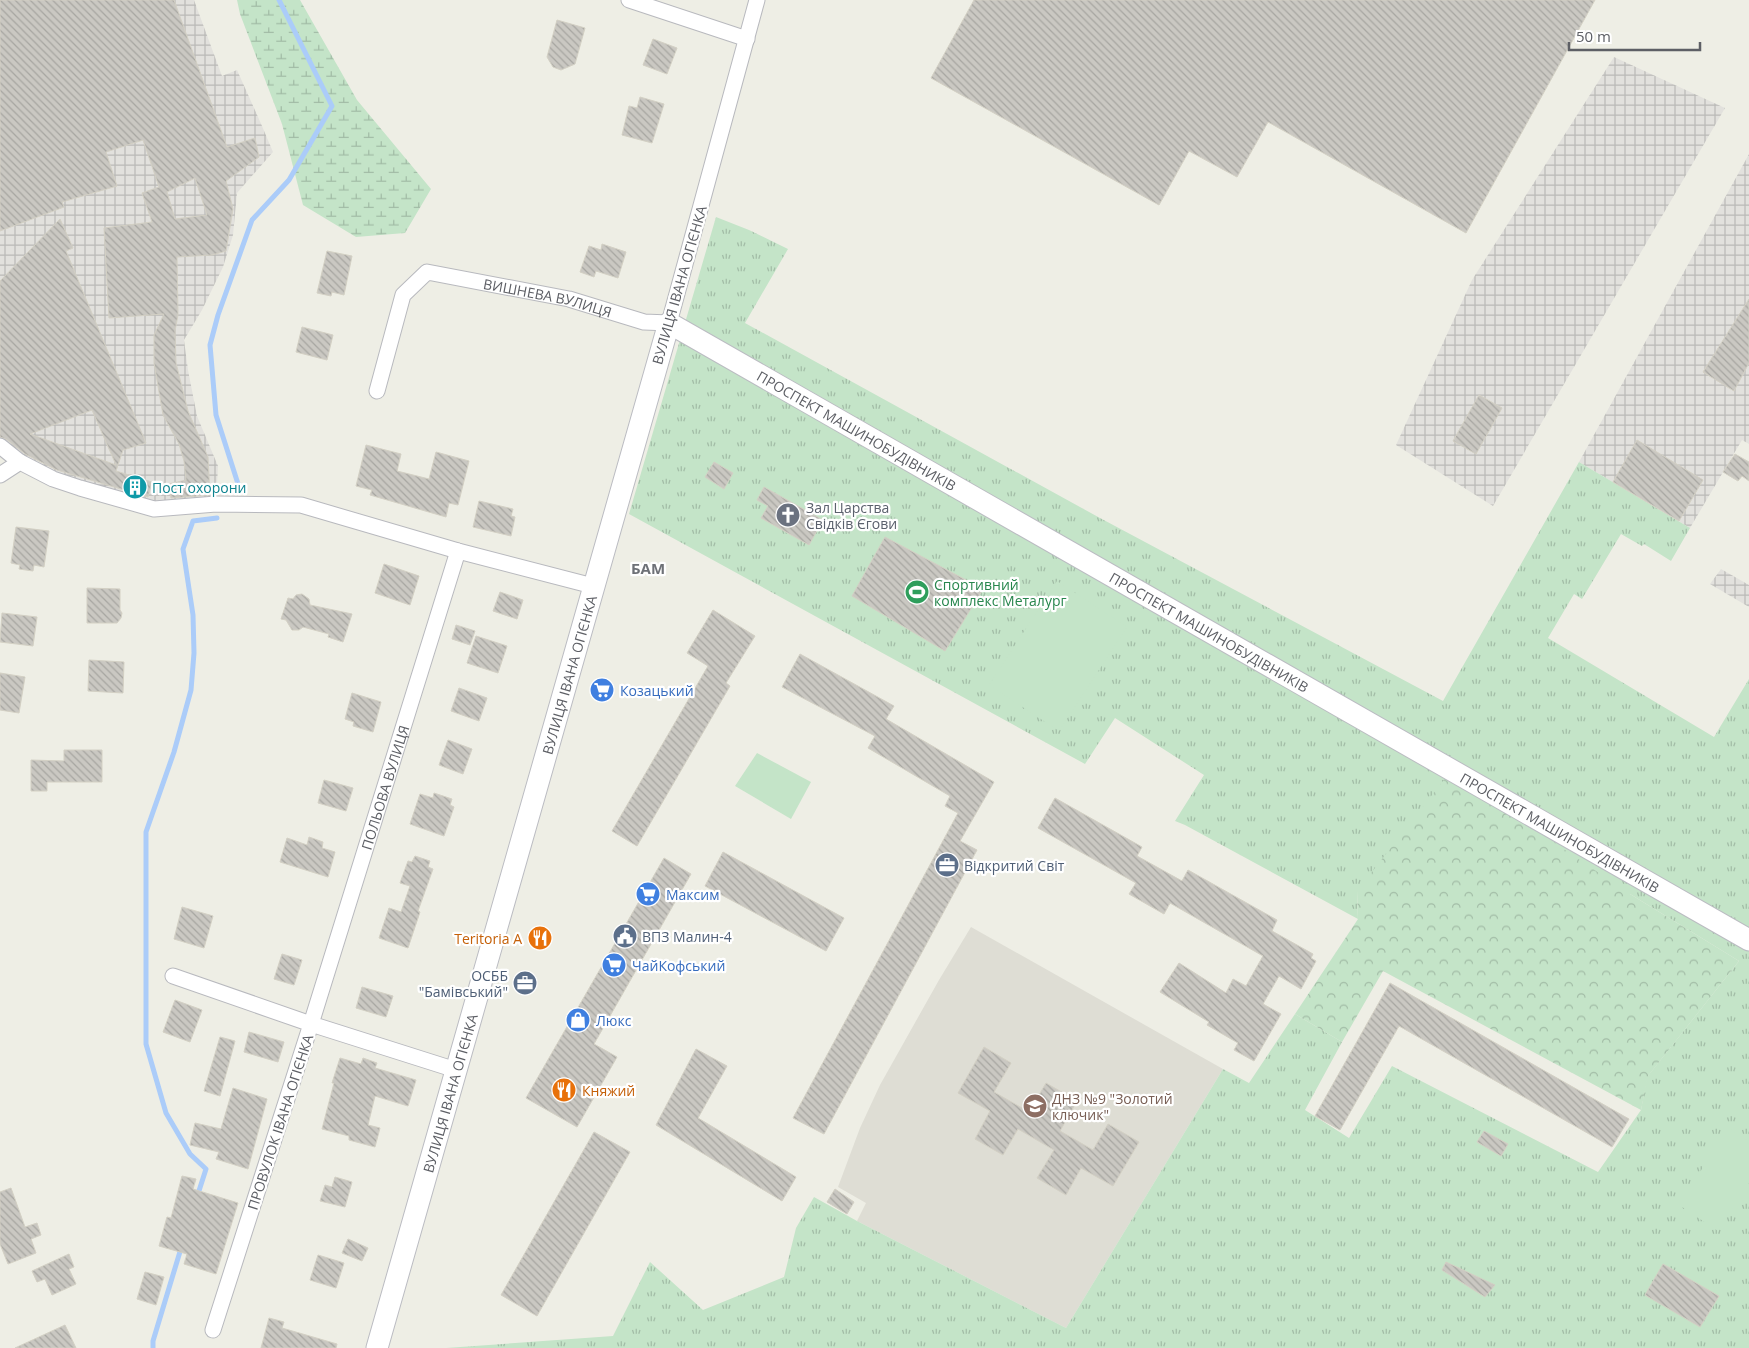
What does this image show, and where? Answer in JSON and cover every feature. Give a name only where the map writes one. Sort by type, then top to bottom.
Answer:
[{"type":"street","points":[[629,0],[747,39]]},
{"type":"street","name":"ВУЛИЦЯ ІВАНА ОГІЄНКА","points":[[377,1348],[669,323],[757,0]]},
{"type":"street","name":"ВИШНЕВА ВУЛИЦЯ","points":[[377,391],[403,295],[427,272],[569,299],[644,322],[669,323]]},
{"type":"street","name":"ПРОСПЕКТ МАШИНОБУДІВНИКІВ","points":[[669,323],[1749,940]]},
{"type":"street","points":[[0,446],[20,462],[53,478],[80,488],[154,509],[216,504],[301,505],[458,551],[594,586]]},
{"type":"street","points":[[0,475],[20,462]]},
{"type":"street","name":"ПОЛЬОВА ВУЛИЦЯ","points":[[311,1024],[458,551]]},
{"type":"street","name":"ПРОВУЛОК ІВАНА ОГІЄНКА","points":[[174,976],[311,1024],[213,1330]]},
{"type":"street","points":[[311,1024],[456,1070]]},
{"type":"shaded area","points":[[0,0],[194,0],[222,76],[237,70],[262,126],[273,152],[237,193],[233,235],[223,267],[202,310],[184,340],[197,416],[218,466],[216,504],[170,503],[147,500],[110,490],[61,474],[13,455],[0,441]]},
{"type":"shaded area","points":[[1614,57],[1725,108],[1493,506],[1396,445],[1472,280]]},
{"type":"shaded area","points":[[1749,154],[1749,444],[1742,440],[1690,528],[1579,462]]},
{"type":"shaded area","points":[[1721,569],[1749,585],[1749,607],[1710,584]]},
{"type":"shaded area","name":"ДНЗ №9 \"Золотий ключик\"","points":[[971,927],[1223,1069],[1066,1328],[857,1221],[866,1203],[838,1187],[860,1128],[880,1085]]},
{"type":"green space","points":[[237,0],[300,0],[357,100],[431,189],[405,233],[356,237],[303,205],[282,124],[240,14]]},
{"type":"green space","points":[[716,217],[749,230],[788,249],[745,323],[1100,518],[1443,701],[1579,462],[1690,528],[1671,561],[1644,544],[1642,546],[1621,534],[1582,599],[1574,594],[1548,638],[1714,737],[1749,679],[1749,1348],[446,1348],[613,1336],[650,1262],[703,1310],[784,1277],[796,1228],[814,1197],[1066,1328],[1223,1069],[1249,1083],[1295,1014],[1342,1042],[1305,1110],[1349,1138],[1392,1066],[1598,1172],[1641,1110],[1647,1077],[1739,961],[1630,894],[1357,891],[1358,919],[1175,821],[1204,775],[1115,718],[1085,764],[629,514]]},
{"type":"green space","points":[[1057,581],[1127,627],[1059,731],[989,685]]},
{"type":"green space","points":[[757,753],[811,782],[791,819],[735,786]]},
{"type":"green space","points":[[1450,772],[1630,894],[1739,961],[1648,1076],[1641,1110],[1383,971],[1342,1042],[1295,1014],[1358,919],[1357,891]]},
{"type":"green space","points":[[1728,1128],[1749,1141],[1749,1183],[1718,1231],[1679,1205]]},
{"type":"building","points":[[0,0],[174,0],[227,147],[255,138],[259,157],[226,181],[233,209],[226,251],[212,255],[177,257],[178,315],[175,331],[176,363],[188,411],[208,457],[210,495],[171,498],[169,484],[186,480],[184,461],[179,444],[163,415],[154,363],[154,335],[164,314],[109,318],[104,228],[152,222],[142,193],[159,187],[143,140],[106,152],[117,186],[62,202],[64,207],[0,231]],"holes":[[[195,178],[207,215],[175,219],[167,192]]]},
{"type":"building","points":[[974,0],[1595,0],[1466,233],[1268,122],[1237,177],[1189,151],[1159,205],[931,78]]},
{"type":"building","points":[[557,20],[585,28],[575,64],[561,70],[553,67],[547,57]]},
{"type":"building","points":[[653,39],[677,48],[667,74],[643,65]]},
{"type":"building","points":[[640,97],[664,104],[652,143],[622,135],[629,106],[637,108]]},
{"type":"building","points":[[60,219],[73,248],[66,251],[146,443],[123,450],[116,471],[152,482],[148,497],[57,470],[25,454],[6,439],[0,437],[0,281]],"holes":[[[92,410],[116,465],[30,434]]]},
{"type":"building","points":[[602,244],[626,252],[618,278],[596,271],[594,277],[580,272],[589,246],[601,250]]},
{"type":"building","points":[[327,251],[352,256],[344,295],[332,292],[331,296],[317,293]]},
{"type":"building","points":[[1749,299],[1749,363],[1734,391],[1703,372]]},
{"type":"building","points":[[302,327],[333,335],[327,360],[296,352]]},
{"type":"building","points":[[1479,395],[1502,408],[1476,454],[1453,441]]},
{"type":"building","points":[[1637,440],[1703,480],[1679,521],[1613,482]]},
{"type":"building","points":[[366,445],[401,454],[397,471],[429,479],[436,452],[469,461],[458,505],[449,503],[446,517],[370,495],[372,490],[356,486]]},
{"type":"building","points":[[1735,454],[1749,462],[1749,481],[1742,476],[1738,481],[1723,472]]},
{"type":"building","points":[[714,462],[733,473],[724,489],[705,477]]},
{"type":"building","name":"Зал Царства Свідків Єгови","points":[[764,487],[823,520],[809,545],[761,518],[768,506],[757,500]]},
{"type":"building","points":[[479,501],[513,509],[511,516],[515,517],[511,536],[473,527]]},
{"type":"building","points":[[16,527],[49,531],[44,567],[34,565],[33,571],[19,569],[20,565],[11,563]]},
{"type":"building","name":"Спортивний комплекс Металург","points":[[885,537],[983,589],[945,651],[852,596]]},
{"type":"building","points":[[384,564],[419,576],[410,605],[375,593]]},
{"type":"building","points":[[87,588],[120,589],[120,610],[122,613],[117,623],[87,623]]},
{"type":"building","points":[[500,592],[523,600],[517,619],[493,611]]},
{"type":"building","points":[[302,594],[309,599],[310,605],[352,614],[343,642],[328,637],[329,634],[303,627],[299,630],[292,630],[286,620],[281,619],[288,598],[293,599],[296,595]]},
{"type":"building","points":[[713,610],[755,636],[726,683],[730,686],[637,846],[612,831],[708,666],[687,653]]},
{"type":"building","points":[[2,613],[37,617],[33,646],[0,642]]},
{"type":"building","points":[[456,625],[475,631],[470,645],[452,639]]},
{"type":"building","points":[[476,636],[507,646],[498,673],[467,663]]},
{"type":"building","points":[[800,654],[894,706],[886,719],[994,782],[960,841],[977,850],[824,1134],[793,1118],[958,813],[945,806],[950,796],[868,748],[875,736],[782,687]]},
{"type":"building","points":[[89,660],[124,662],[123,693],[88,691]]},
{"type":"building","points":[[0,673],[25,677],[19,713],[0,710]]},
{"type":"building","points":[[459,688],[487,698],[479,721],[451,711]]},
{"type":"building","points":[[352,693],[381,702],[373,732],[353,726],[354,722],[345,719]]},
{"type":"building","points":[[448,740],[472,749],[463,774],[439,765]]},
{"type":"building","points":[[64,750],[102,750],[102,782],[47,782],[47,791],[31,791],[31,760],[64,761]]},
{"type":"building","points":[[324,780],[353,788],[346,811],[318,803]]},
{"type":"building","points":[[434,793],[452,799],[450,805],[454,807],[444,836],[410,824],[420,794],[433,798]]},
{"type":"building","points":[[1055,798],[1142,847],[1137,856],[1182,881],[1188,870],[1277,920],[1272,931],[1313,954],[1311,958],[1316,961],[1301,989],[1279,976],[1263,1004],[1281,1014],[1254,1061],[1234,1050],[1238,1043],[1207,1025],[1209,1022],[1160,992],[1179,963],[1226,993],[1233,979],[1246,986],[1263,956],[1170,903],[1164,914],[1129,894],[1136,883],[1038,828]]},
{"type":"building","points":[[309,837],[323,842],[322,848],[335,852],[328,877],[280,862],[287,838],[307,845]]},
{"type":"building","points":[[723,852],[844,918],[826,951],[705,886]]},
{"type":"building","points":[[415,856],[430,861],[428,867],[433,869],[418,911],[420,912],[408,948],[379,938],[389,908],[401,912],[410,886],[400,883],[408,861],[412,862]]},
{"type":"building","points":[[664,858],[691,874],[594,1044],[617,1057],[577,1127],[526,1098]]},
{"type":"building","points":[[182,907],[213,916],[204,948],[174,939]]},
{"type":"building","points":[[282,954],[302,960],[294,985],[274,979]]},
{"type":"building","name":"ОСББ \"Бамівський\"","points":[[520,974],[534,979],[529,992],[515,988]]},
{"type":"building","points":[[1390,983],[1629,1119],[1612,1147],[1399,1026],[1340,1130],[1315,1116]]},
{"type":"building","points":[[362,987],[393,996],[386,1017],[356,1008]]},
{"type":"building","points":[[175,1000],[202,1010],[190,1042],[163,1032]]},
{"type":"building","points":[[249,1032],[284,1042],[278,1062],[244,1052]]},
{"type":"building","points":[[220,1037],[235,1041],[220,1096],[204,1091]]},
{"type":"building","points":[[984,1047],[1011,1063],[994,1092],[1029,1112],[1046,1083],[1077,1101],[1060,1131],[1093,1150],[1108,1124],[1139,1142],[1113,1186],[1081,1168],[1066,1195],[1037,1178],[1054,1150],[1018,1129],[1003,1155],[975,1139],[990,1111],[958,1093]]},
{"type":"building","points":[[696,1049],[727,1066],[698,1118],[796,1177],[782,1201],[656,1125]]},
{"type":"building","points":[[340,1058],[361,1064],[363,1058],[377,1063],[375,1068],[416,1080],[408,1106],[375,1096],[368,1125],[380,1128],[375,1147],[349,1140],[349,1136],[322,1129],[334,1083],[332,1083]]},
{"type":"building","points":[[233,1088],[267,1099],[248,1169],[216,1159],[219,1152],[190,1145],[195,1123],[221,1129]]},
{"type":"building","points":[[1484,1131],[1508,1144],[1501,1156],[1477,1142]]},
{"type":"building","points":[[594,1132],[630,1152],[537,1316],[501,1295]]},
{"type":"building","points":[[182,1176],[196,1179],[193,1189],[238,1203],[216,1274],[184,1264],[187,1254],[159,1246],[167,1217],[171,1218]]},
{"type":"building","points":[[335,1177],[352,1182],[345,1207],[320,1201],[325,1185],[332,1187]]},
{"type":"building","points":[[11,1188],[25,1227],[37,1223],[41,1235],[31,1239],[36,1253],[8,1264],[0,1244],[0,1192]]},
{"type":"building","points":[[835,1189],[854,1202],[847,1214],[827,1202]]},
{"type":"building","points":[[348,1239],[368,1248],[362,1261],[342,1253]]},
{"type":"building","points":[[69,1254],[74,1267],[69,1269],[76,1284],[52,1295],[45,1279],[37,1282],[32,1271]]},
{"type":"building","points":[[318,1255],[344,1263],[336,1288],[310,1280]]},
{"type":"building","points":[[1446,1262],[1495,1285],[1485,1297],[1442,1270]]},
{"type":"building","points":[[1663,1264],[1719,1296],[1700,1327],[1645,1295]]},
{"type":"building","points":[[145,1272],[164,1277],[156,1305],[137,1299]]},
{"type":"building","points":[[269,1318],[284,1322],[282,1328],[337,1344],[336,1348],[261,1348]]},
{"type":"building","points":[[65,1325],[76,1348],[15,1348]]},
{"type":"waterway","points":[[239,487],[216,415],[210,345],[218,315],[252,220],[289,180],[332,106],[279,0]]},
{"type":"waterway","points":[[197,1197],[206,1169],[190,1154],[166,1113],[146,1044],[146,832],[174,752],[191,690],[194,653],[193,615],[183,549],[193,521],[217,518]]},
{"type":"waterway","points":[[153,1348],[153,1341],[182,1245]]},
{"type":"place","name":"Пост охорони","points":[[135,487]]},
{"type":"place","name":"Зал Царства Свідків Єгови","points":[[788,515]]},
{"type":"place","name":"Спортивний комплекс Металург","points":[[917,592]]},
{"type":"place","name":"Козацький","points":[[602,690]]},
{"type":"place","name":"Відкритий Світ","points":[[947,865]]},
{"type":"place","name":"Максим","points":[[648,894]]},
{"type":"place","name":"ВПЗ Малин-4","points":[[625,936]]},
{"type":"place","name":"Teritoria A","points":[[540,938]]},
{"type":"place","name":"ЧайКофський","points":[[614,965]]},
{"type":"place","name":"ОСББ \"Бамівський\"","points":[[525,983]]},
{"type":"place","name":"Люкс","points":[[578,1020]]},
{"type":"place","name":"Княжий","points":[[564,1090]]},
{"type":"place","name":"ДНЗ №9 \"Золотий ключик\"","points":[[1035,1106]]},
{"type":"district","name":"БАМ","points":[[648,568]]}]
